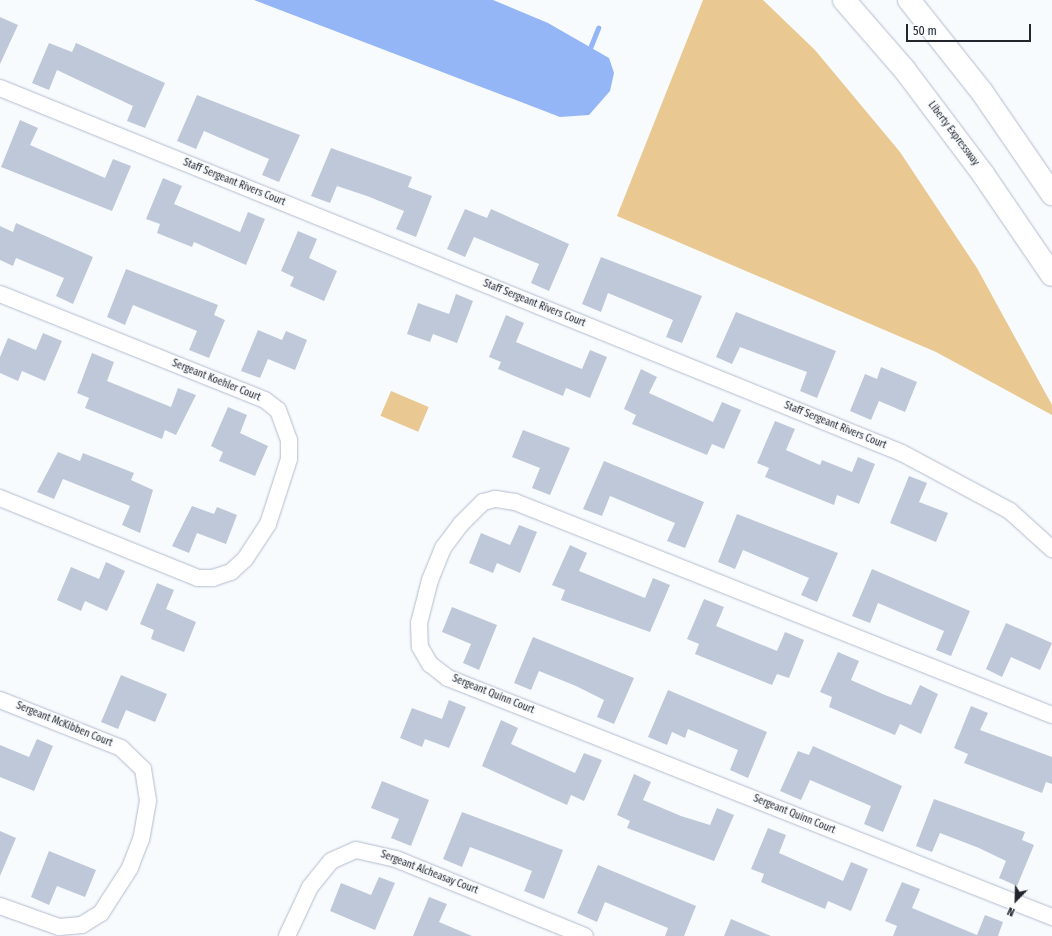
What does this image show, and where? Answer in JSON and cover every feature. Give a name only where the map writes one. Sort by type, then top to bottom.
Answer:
[{"type":"highway","name":"Liberty Expressway","points":[[844,0],[909,75],[983,174],[1052,275]]},
{"type":"highway","points":[[909,0],[982,92],[1052,194]]},
{"type":"street","name":"Staff Sergeant Rivers Court","points":[[0,88],[902,453],[1010,511],[1052,549]]},
{"type":"street","name":"Sergeant Koehler Court","points":[[0,294],[265,400],[278,410],[287,428],[289,446],[278,500],[268,524],[245,559],[231,572],[213,578],[198,578],[0,498]]},
{"type":"street","name":"Sergeant Quinn Court","points":[[1052,715],[515,502],[495,499],[483,502],[460,524],[443,548],[433,573],[419,623],[420,647],[430,664],[448,678],[1052,917]]},
{"type":"street","name":"Sergeant McKibben Court","points":[[0,700],[121,748],[143,769],[148,801],[141,839],[130,868],[101,913],[82,925],[59,927],[0,906]]},
{"type":"street","name":"Sergeant Alcheasay Court","points":[[287,936],[310,887],[331,861],[356,850],[396,859],[585,936]]},
{"type":"shaded area","points":[[703,0],[763,0],[815,50],[900,152],[977,268],[1052,405],[1052,415],[936,352],[617,216]]},
{"type":"shaded area","points":[[391,391],[429,407],[418,432],[380,416]]},
{"type":"water","points":[[254,0],[493,0],[548,23],[609,58],[614,73],[610,91],[589,115],[560,117]]},
{"type":"building","points":[[0,17],[18,25],[0,64]]},
{"type":"building","points":[[49,43],[72,52],[76,43],[165,83],[145,128],[127,121],[133,106],[57,70],[49,90],[32,83]]},
{"type":"building","points":[[197,95],[300,135],[279,182],[262,175],[269,159],[204,131],[196,149],[177,141]]},
{"type":"building","points":[[20,120],[38,128],[30,145],[105,178],[113,159],[131,166],[112,211],[1,167]]},
{"type":"building","points":[[331,148],[412,177],[408,187],[432,196],[416,237],[396,229],[404,211],[367,196],[337,186],[330,203],[311,196]]},
{"type":"building","points":[[163,178],[182,186],[174,204],[240,232],[248,212],[265,219],[246,265],[194,242],[192,247],[157,233],[160,224],[146,219]]},
{"type":"building","points":[[465,209],[487,218],[491,209],[569,244],[549,291],[531,283],[539,264],[474,237],[465,257],[447,249]]},
{"type":"building","points":[[16,223],[93,257],[73,304],[56,296],[64,278],[16,258],[13,266],[0,260],[0,226],[13,232]]},
{"type":"building","points":[[298,231],[317,239],[309,258],[337,271],[324,301],[290,286],[294,277],[281,271]]},
{"type":"building","points":[[601,257],[702,296],[682,343],[666,337],[673,320],[608,293],[601,312],[582,304]]},
{"type":"building","points":[[126,269],[218,305],[214,315],[225,320],[209,358],[189,350],[197,331],[133,305],[125,325],[107,317]]},
{"type":"building","points":[[456,294],[473,301],[457,343],[433,334],[430,342],[407,334],[418,303],[449,314]]},
{"type":"building","points":[[736,312],[836,351],[817,398],[800,391],[807,372],[740,347],[732,364],[716,357]]},
{"type":"building","points":[[506,315],[524,323],[516,342],[552,357],[582,369],[590,350],[607,357],[590,398],[566,388],[563,396],[498,369],[501,362],[489,357]]},
{"type":"building","points":[[258,330],[282,340],[286,331],[307,340],[295,370],[268,359],[260,378],[241,371]]},
{"type":"building","points":[[43,333],[62,341],[45,381],[22,371],[18,381],[0,373],[0,357],[8,338],[36,350]]},
{"type":"building","points":[[92,353],[114,362],[107,381],[171,407],[178,388],[196,395],[176,435],[165,430],[162,439],[85,408],[89,398],[77,393]]},
{"type":"building","points":[[881,367],[917,382],[905,412],[879,401],[871,420],[850,411],[865,374],[877,379]]},
{"type":"building","points":[[641,369],[657,377],[649,393],[713,422],[722,402],[741,410],[724,449],[712,444],[707,455],[632,424],[636,415],[624,409]]},
{"type":"building","points":[[228,407],[247,415],[240,433],[268,446],[255,476],[219,461],[223,452],[211,446]]},
{"type":"building","points":[[775,421],[795,429],[786,450],[820,465],[822,460],[852,472],[858,457],[875,464],[859,504],[837,495],[834,505],[765,477],[769,468],[757,463]]},
{"type":"building","points":[[523,430],[570,448],[550,495],[532,488],[540,468],[512,457]]},
{"type":"building","points":[[58,452],[80,461],[83,453],[134,473],[131,480],[153,490],[140,533],[122,525],[130,506],[63,479],[54,499],[37,492]]},
{"type":"building","points":[[604,461],[704,502],[685,548],[667,541],[675,523],[610,496],[602,516],[583,509]]},
{"type":"building","points":[[909,476],[927,483],[919,502],[948,513],[936,542],[890,523]]},
{"type":"building","points":[[192,506],[214,514],[217,507],[237,515],[226,544],[197,533],[189,553],[172,546]]},
{"type":"building","points":[[737,514],[838,553],[817,602],[801,595],[809,578],[743,550],[735,569],[718,562]]},
{"type":"building","points":[[519,525],[537,532],[520,573],[497,563],[493,573],[469,563],[481,533],[510,545]]},
{"type":"building","points":[[570,545],[587,553],[579,571],[645,598],[653,578],[670,585],[650,632],[561,600],[565,590],[552,585]]},
{"type":"building","points":[[106,562],[125,571],[107,611],[85,601],[81,611],[57,600],[71,567],[99,579]]},
{"type":"building","points":[[872,569],[970,611],[951,656],[936,650],[944,631],[878,603],[870,623],[852,616]]},
{"type":"building","points":[[157,583],[174,590],[166,609],[196,622],[184,652],[151,639],[154,630],[140,624]]},
{"type":"building","points":[[704,599],[724,607],[716,626],[777,651],[785,632],[804,640],[789,678],[777,674],[772,685],[695,654],[699,644],[687,639]]},
{"type":"building","points":[[452,607],[497,625],[479,670],[463,663],[471,644],[442,632]]},
{"type":"building","points":[[1006,623],[1052,643],[1040,670],[1011,657],[1002,677],[986,669]]},
{"type":"building","points":[[533,637],[634,678],[614,724],[597,717],[604,700],[576,686],[539,671],[531,690],[514,683]]},
{"type":"building","points":[[838,652],[859,661],[851,680],[885,695],[911,705],[920,685],[938,694],[921,734],[900,724],[895,735],[829,707],[832,697],[820,692]]},
{"type":"building","points":[[121,675],[167,694],[155,722],[126,710],[118,729],[101,722]]},
{"type":"building","points":[[668,690],[767,732],[748,778],[730,770],[738,750],[688,729],[685,738],[672,732],[667,745],[648,737]]},
{"type":"building","points":[[449,700],[466,707],[449,748],[425,739],[422,747],[400,738],[412,708],[442,719]]},
{"type":"building","points":[[971,706],[988,713],[980,730],[1052,757],[1052,784],[1046,782],[1042,793],[964,763],[968,754],[954,748]]},
{"type":"building","points":[[501,720],[518,728],[511,744],[575,773],[584,753],[602,760],[584,801],[571,795],[567,805],[482,766]]},
{"type":"building","points":[[37,739],[53,746],[34,791],[0,777],[0,745],[29,757]]},
{"type":"building","points":[[813,746],[902,786],[883,832],[864,824],[871,806],[810,780],[801,800],[780,791],[798,751],[809,755]]},
{"type":"building","points":[[634,774],[651,782],[643,800],[681,816],[710,825],[717,808],[734,815],[714,861],[627,828],[630,821],[617,815]]},
{"type":"building","points":[[382,781],[429,800],[411,846],[391,838],[399,819],[371,808]]},
{"type":"building","points":[[934,799],[1025,832],[1022,840],[1034,845],[1017,886],[999,878],[1006,861],[979,848],[940,833],[932,852],[916,846]]},
{"type":"building","points":[[462,812],[563,850],[544,899],[524,891],[532,871],[470,847],[462,867],[443,859]]},
{"type":"building","points":[[768,828],[786,835],[779,853],[843,881],[851,862],[868,869],[851,911],[828,901],[825,909],[761,882],[764,874],[751,869]]},
{"type":"building","points":[[0,831],[16,838],[0,876]]},
{"type":"building","points":[[49,851],[96,870],[85,897],[57,886],[49,905],[31,897]]},
{"type":"building","points":[[598,865],[696,906],[684,936],[665,936],[668,928],[605,902],[597,922],[577,913]]},
{"type":"building","points":[[379,877],[395,883],[375,930],[330,911],[341,883],[371,895]]},
{"type":"building","points":[[902,882],[920,889],[912,908],[977,935],[985,915],[1003,922],[998,936],[893,936],[897,926],[885,921]]},
{"type":"building","points":[[429,897],[447,904],[439,922],[472,936],[413,936]]},
{"type":"building","points":[[731,919],[771,936],[724,936]]},
{"type":"waterway","points":[[590,48],[598,28]]}]
